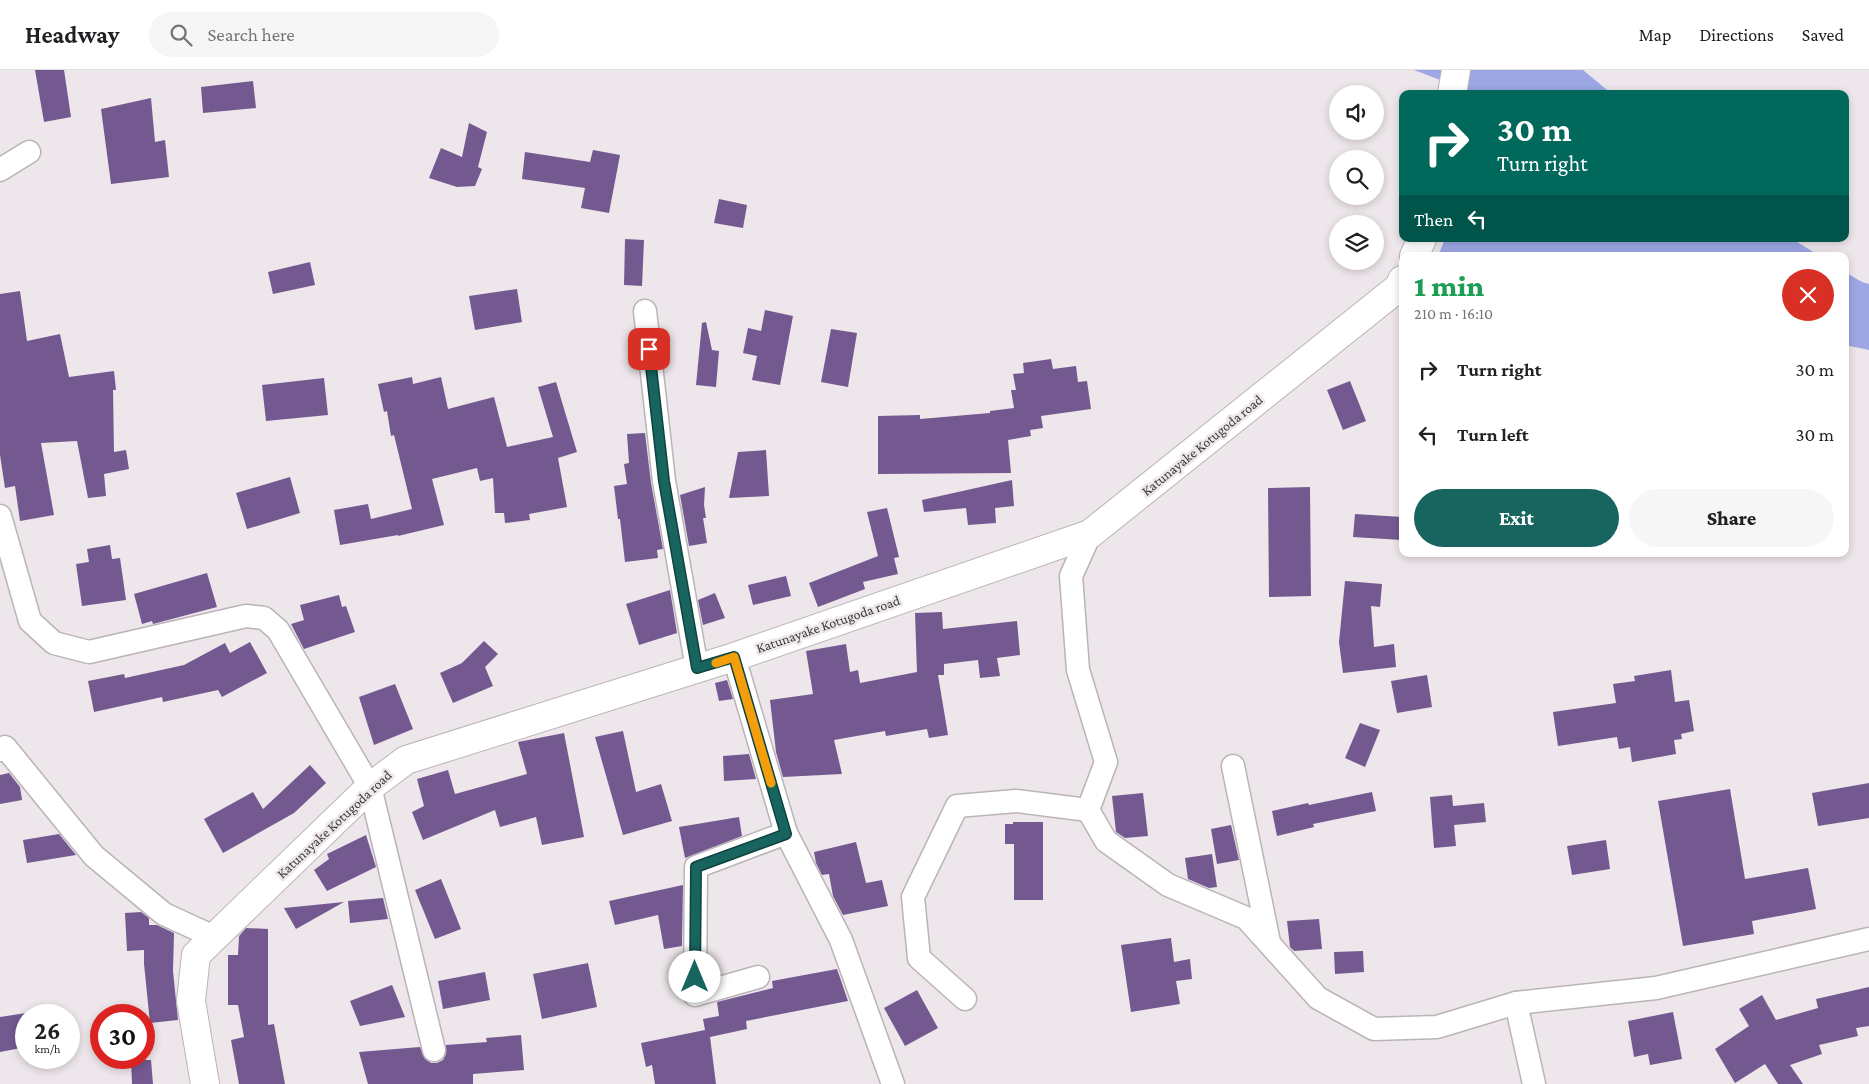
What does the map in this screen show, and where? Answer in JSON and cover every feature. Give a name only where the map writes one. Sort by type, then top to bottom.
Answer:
[{"type":"main road","points":[[1453,90],[1456,70]]},
{"type":"main road","name":"Katunayake Kotugoda road","points":[[205,1084],[191,1001],[196,955],[370,787],[406,760],[734,657],[1090,534],[1399,286]]},
{"type":"street","points":[[0,170],[29,152]]},
{"type":"street","points":[[645,311],[664,481],[697,668]]},
{"type":"street","points":[[0,516],[30,621],[54,643],[89,652],[246,616],[264,618],[278,630],[370,787],[434,1050]]},
{"type":"street","points":[[1088,810],[1106,762],[1078,670],[1071,576],[1090,534]]},
{"type":"street","points":[[734,657],[786,834],[841,940],[893,1084]]},
{"type":"street","points":[[0,750],[5,747],[94,856],[164,914],[214,937]]},
{"type":"street","points":[[1233,766],[1269,943]]},
{"type":"street","points":[[965,999],[919,958],[913,897],[958,806],[1016,801],[1088,810]]},
{"type":"street","points":[[1088,810],[1106,841],[1168,886],[1246,918],[1318,998],[1374,1029],[1438,1027],[1516,1003],[1656,988],[1869,939]]},
{"type":"street","points":[[758,977],[695,996],[696,867],[786,834]]},
{"type":"street","points":[[1516,1003],[1534,1084]]},
{"type":"water","points":[[1414,70],[1583,70],[1607,90],[1466,90]]},
{"type":"water","points":[[1444,242],[1797,242],[1813,252],[1440,252]]},
{"type":"water","points":[[1849,274],[1869,284],[1869,350],[1849,346]]},
{"type":"building","points":[[35,70],[64,70],[71,117],[44,122]]},
{"type":"building","points":[[253,81],[256,108],[203,113],[201,87]]},
{"type":"building","points":[[151,98],[155,142],[165,140],[169,177],[111,184],[101,109]]},
{"type":"building","points":[[469,123],[487,132],[478,167],[482,169],[475,186],[457,187],[429,178],[441,148],[462,157]]},
{"type":"building","points":[[593,150],[620,155],[609,213],[581,208],[585,188],[522,179],[525,152],[590,162]]},
{"type":"building","points":[[719,199],[747,205],[743,228],[714,223]]},
{"type":"building","points":[[625,239],[644,240],[642,286],[624,285]]},
{"type":"building","points":[[310,262],[315,285],[273,294],[268,272]]},
{"type":"building","points":[[517,289],[522,322],[475,330],[469,296]]},
{"type":"building","points":[[20,291],[27,341],[60,334],[69,377],[114,371],[116,390],[113,390],[114,452],[126,450],[129,469],[104,474],[106,496],[88,498],[77,441],[41,443],[54,515],[20,521],[15,486],[5,488],[0,455],[0,294]]},
{"type":"building","points":[[765,310],[793,316],[780,385],[752,380],[757,356],[743,353],[748,328],[761,331]]},
{"type":"building","points":[[706,322],[712,350],[719,351],[716,387],[696,385],[702,323]]},
{"type":"building","points":[[831,329],[857,333],[848,387],[821,382]]},
{"type":"building","points":[[1051,359],[1053,369],[1076,366],[1078,382],[1087,381],[1091,409],[1041,416],[1043,428],[1030,430],[1031,436],[1008,440],[1011,473],[878,474],[878,416],[920,415],[920,419],[990,413],[990,411],[1014,408],[1011,390],[1016,390],[1013,374],[1024,373],[1023,363]]},
{"type":"building","points":[[412,377],[413,384],[441,377],[448,409],[494,397],[507,447],[553,437],[538,387],[556,382],[577,452],[558,458],[567,507],[529,514],[530,520],[505,523],[504,513],[495,513],[493,478],[480,481],[477,468],[432,479],[444,525],[398,536],[340,545],[334,510],[368,504],[371,519],[412,509],[394,435],[391,436],[387,411],[384,412],[378,384]]},
{"type":"building","points":[[324,378],[328,415],[266,421],[262,385]]},
{"type":"building","points":[[1350,381],[1366,421],[1343,430],[1327,390]]},
{"type":"building","points":[[645,433],[651,483],[663,549],[657,550],[658,558],[625,562],[614,486],[627,484],[624,464],[629,463],[627,434]]},
{"type":"building","points":[[766,450],[769,496],[729,498],[738,452]]},
{"type":"building","points":[[290,477],[300,513],[247,529],[236,493]]},
{"type":"building","points":[[1012,480],[1014,506],[995,508],[996,523],[968,525],[966,508],[924,512],[922,500]]},
{"type":"building","points":[[705,487],[704,505],[706,518],[703,518],[707,543],[689,546],[680,495]]},
{"type":"building","points":[[1310,487],[1311,596],[1269,597],[1268,488]]},
{"type":"building","points":[[887,508],[899,557],[894,558],[898,574],[863,582],[865,589],[818,607],[809,583],[878,556],[867,512]]},
{"type":"building","points":[[1355,514],[1399,517],[1399,540],[1353,537]]},
{"type":"building","points":[[110,545],[112,559],[120,558],[126,600],[82,606],[76,564],[89,562],[87,549]]},
{"type":"building","points":[[207,573],[217,607],[153,624],[152,621],[142,624],[134,594]]},
{"type":"building","points":[[786,576],[791,596],[753,605],[748,585]]},
{"type":"building","points":[[1345,581],[1382,584],[1380,607],[1371,606],[1374,647],[1394,644],[1396,667],[1343,673],[1339,642]]},
{"type":"building","points":[[670,590],[677,633],[639,645],[626,604]]},
{"type":"building","points":[[715,593],[725,618],[703,625],[698,600]]},
{"type":"building","points":[[339,595],[342,607],[346,606],[355,632],[304,649],[291,624],[304,620],[300,605]]},
{"type":"building","points":[[942,612],[943,629],[1017,621],[1020,655],[997,658],[1000,676],[980,678],[978,660],[944,664],[944,675],[938,675],[948,735],[929,738],[927,729],[886,736],[885,731],[834,740],[842,774],[783,777],[776,752],[770,700],[813,694],[806,651],[846,644],[850,672],[858,670],[860,683],[917,672],[915,613]]},
{"type":"building","points":[[484,641],[498,654],[485,667],[493,686],[453,703],[440,673],[462,663]]},
{"type":"building","points":[[250,642],[267,673],[222,697],[218,690],[163,702],[162,697],[94,712],[88,681],[124,674],[125,678],[184,665],[225,643],[230,653]]},
{"type":"building","points":[[1671,670],[1675,702],[1689,700],[1694,731],[1681,734],[1682,739],[1674,740],[1676,754],[1632,762],[1630,747],[1619,749],[1617,737],[1558,746],[1553,712],[1616,703],[1613,684],[1635,681],[1634,676]]},
{"type":"building","points":[[1427,675],[1432,707],[1397,713],[1391,681]]},
{"type":"building","points":[[727,680],[733,699],[719,701],[715,683]]},
{"type":"building","points":[[395,684],[413,729],[374,745],[359,697]]},
{"type":"building","points":[[1360,723],[1380,730],[1365,767],[1345,758]]},
{"type":"building","points":[[623,731],[636,792],[661,784],[672,821],[623,835],[595,737]]},
{"type":"building","points":[[564,733],[584,837],[542,845],[536,817],[500,827],[495,810],[423,840],[412,812],[424,806],[417,779],[448,770],[455,794],[527,774],[518,742]]},
{"type":"building","points":[[749,754],[756,779],[724,781],[723,756]]},
{"type":"building","points":[[310,765],[326,783],[294,813],[223,853],[204,819],[253,792],[263,809]]},
{"type":"building","points":[[9,773],[20,787],[22,800],[0,804],[0,775]]},
{"type":"building","points":[[1869,783],[1869,818],[1818,826],[1812,793]]},
{"type":"building","points":[[1730,789],[1745,879],[1808,868],[1816,909],[1752,921],[1754,934],[1683,946],[1658,801]]},
{"type":"building","points":[[1372,792],[1376,811],[1313,824],[1314,827],[1277,836],[1272,811]]},
{"type":"building","points":[[1143,793],[1148,836],[1125,838],[1116,832],[1112,796]]},
{"type":"building","points":[[1452,795],[1453,806],[1484,803],[1486,822],[1454,825],[1456,846],[1434,848],[1430,797]]},
{"type":"building","points":[[739,817],[742,836],[685,858],[679,827]]},
{"type":"building","points":[[1013,822],[1043,822],[1043,900],[1014,900],[1014,844],[1005,844],[1005,824],[1013,824]]},
{"type":"building","points":[[1231,825],[1239,860],[1217,864],[1211,829]]},
{"type":"building","points":[[59,834],[76,855],[27,863],[23,840]]},
{"type":"building","points":[[366,835],[376,867],[327,891],[314,870],[329,859],[327,854]]},
{"type":"building","points":[[1606,840],[1610,869],[1572,875],[1567,846]]},
{"type":"building","points":[[856,842],[866,883],[882,880],[888,906],[843,915],[833,896],[829,874],[822,875],[816,863],[814,852]]},
{"type":"building","points":[[1212,854],[1217,887],[1209,888],[1188,879],[1185,858]]},
{"type":"building","points":[[441,879],[461,929],[435,939],[415,890]]},
{"type":"building","points":[[683,885],[682,946],[664,949],[658,915],[615,925],[609,901]]},
{"type":"building","points":[[383,898],[388,919],[350,923],[348,901]]},
{"type":"building","points":[[344,902],[296,929],[284,908]]},
{"type":"building","points":[[141,912],[149,918],[149,925],[157,925],[174,933],[173,971],[178,1020],[155,1022],[155,1004],[148,1004],[144,950],[127,951],[125,913]]},
{"type":"building","points":[[1319,919],[1322,949],[1294,951],[1290,947],[1287,921]]},
{"type":"building","points":[[246,928],[268,929],[268,1025],[274,1024],[285,1084],[239,1084],[231,1040],[244,1037],[238,1005],[228,1005],[228,955],[238,955],[239,936]]},
{"type":"building","points":[[1171,938],[1174,962],[1190,959],[1192,979],[1176,981],[1180,1004],[1131,1012],[1121,945]]},
{"type":"building","points":[[1363,951],[1364,972],[1335,974],[1334,952]]},
{"type":"building","points":[[588,963],[597,1007],[542,1019],[533,974]]},
{"type":"building","points":[[837,969],[848,1001],[746,1021],[747,1029],[710,1037],[716,1084],[655,1084],[652,1065],[646,1067],[641,1043],[705,1030],[703,1019],[719,1016],[717,1002],[773,988],[772,981]]},
{"type":"building","points":[[485,972],[490,1000],[443,1009],[438,981]]},
{"type":"building","points":[[392,985],[405,1017],[360,1026],[350,1001]]},
{"type":"building","points":[[1869,987],[1869,1026],[1856,1028],[1858,1036],[1819,1045],[1822,1054],[1790,1065],[1803,1084],[1778,1084],[1765,1064],[1735,1083],[1715,1049],[1749,1026],[1739,1009],[1762,995],[1776,1020],[1818,1008],[1816,999]]},
{"type":"building","points":[[917,990],[938,1028],[905,1046],[884,1008]]},
{"type":"building","points":[[1673,1012],[1682,1059],[1650,1065],[1648,1054],[1634,1057],[1628,1021]]},
{"type":"building","points":[[15,1015],[15,1049],[0,1052],[0,1017]]},
{"type":"building","points":[[521,1035],[524,1070],[473,1074],[473,1084],[368,1084],[359,1052],[420,1047],[425,1059],[431,1063],[437,1063],[443,1060],[446,1054],[446,1045],[487,1042],[486,1038]]},
{"type":"building","points":[[131,1069],[152,1069],[153,1084],[132,1084]]},
{"type":"slow traffic","points":[[716,663],[734,657],[771,783]]},
{"type":"route","points":[[649,349],[664,481],[697,668],[734,657],[786,834],[696,867],[695,977]]}]
